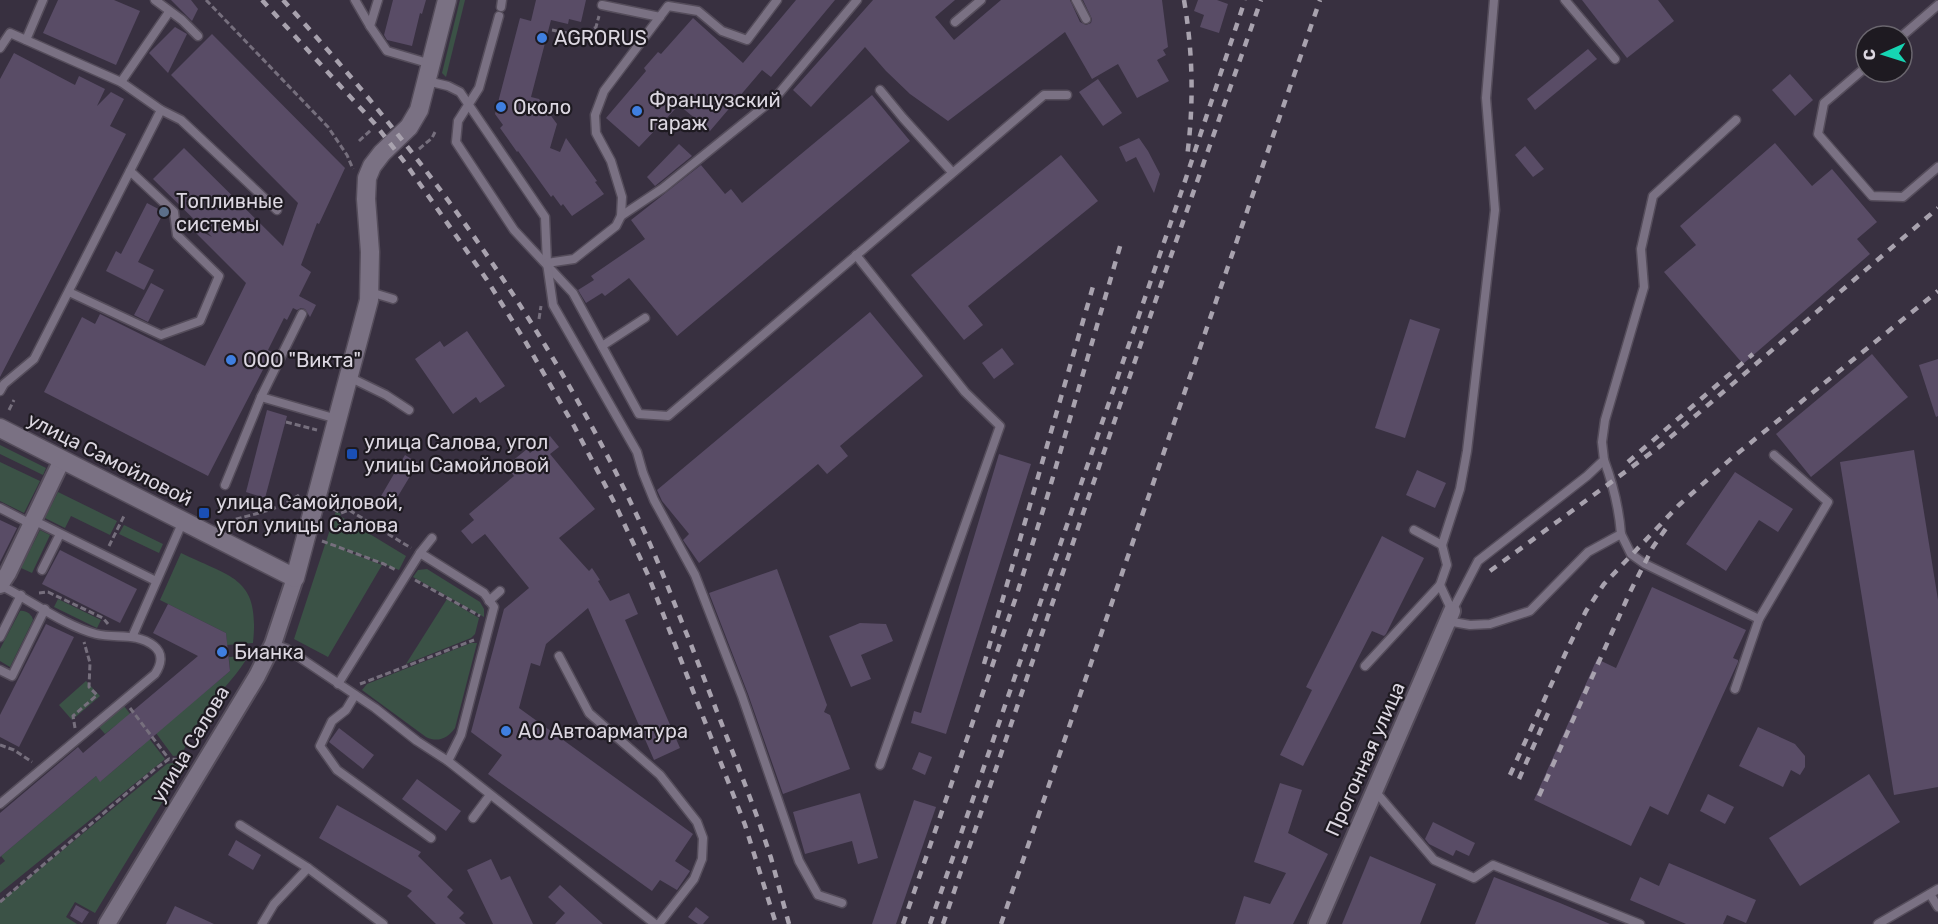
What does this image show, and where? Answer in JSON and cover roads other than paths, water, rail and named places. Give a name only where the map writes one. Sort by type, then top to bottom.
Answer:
[{"type":"street","name":"улица Салова","points":[[107,924],[246,694],[273,644],[295,578],[338,419],[369,292],[367,178],[372,166],[409,127],[419,110],[447,0]]},
{"type":"street","name":"улица Самойловой","points":[[0,428],[295,578]]},
{"type":"street","points":[[0,585],[62,460]]},
{"type":"street","name":"Прогонная улица","points":[[1317,924],[1363,804],[1375,791],[1450,616]]},
{"type":"lane","points":[[26,40],[43,0]]},
{"type":"lane","points":[[155,0],[182,20],[198,36]]},
{"type":"lane","points":[[355,0],[387,51],[460,92],[545,217],[547,263],[553,304],[638,452],[643,473],[654,500],[695,575],[742,696],[799,861],[818,895],[842,903]]},
{"type":"lane","points":[[370,26],[378,0]]},
{"type":"lane","points":[[547,263],[574,260],[616,226],[621,216],[622,196],[611,161],[596,133],[595,116],[604,91],[668,6],[698,11],[722,31],[747,40],[777,0]]},
{"type":"lane","points":[[621,216],[663,188],[776,97],[857,0]]},
{"type":"lane","points":[[955,22],[981,0]]},
{"type":"lane","points":[[1076,0],[1086,19]]},
{"type":"lane","points":[[1365,666],[1440,585],[1447,566],[1442,545],[1460,489],[1467,451],[1495,210],[1486,98],[1494,0]]},
{"type":"lane","points":[[1565,0],[1615,59]]},
{"type":"lane","points":[[602,5],[660,17]]},
{"type":"lane","points":[[1914,26],[1938,5]]},
{"type":"lane","points":[[501,8],[479,88],[458,121],[456,142],[514,230],[573,293],[639,414],[668,416],[1044,95],[1067,94]]},
{"type":"lane","points":[[122,82],[169,12]]},
{"type":"lane","points":[[0,48],[10,33],[122,82],[161,110],[182,120],[277,210]]},
{"type":"lane","points":[[1854,77],[1824,103],[1818,134],[1872,196],[1904,197],[1938,167]]},
{"type":"lane","points":[[880,90],[952,172]]},
{"type":"lane","points":[[0,391],[4,384],[34,359],[161,110]]},
{"type":"lane","points":[[1736,120],[1653,196],[1641,249],[1644,287],[1605,420],[1602,442],[1604,460],[1619,512],[1621,534],[1631,555],[1759,619]]},
{"type":"lane","points":[[69,291],[161,334],[200,321],[219,276],[177,235],[174,212],[130,171]]},
{"type":"lane","points":[[856,255],[965,392],[1000,426],[880,765]]},
{"type":"lane","points":[[369,292],[393,299]]},
{"type":"lane","points":[[225,485],[261,397],[302,314]]},
{"type":"lane","points":[[602,346],[645,318]]},
{"type":"lane","points":[[348,377],[386,394],[409,410]]},
{"type":"lane","points":[[261,397],[338,419]]},
{"type":"lane","points":[[1735,689],[1759,619],[1828,502],[1774,455]]},
{"type":"lane","points":[[1450,616],[1478,561],[1587,476],[1604,460]]},
{"type":"lane","points":[[0,508],[60,534],[156,581]]},
{"type":"lane","points":[[133,636],[183,521]]},
{"type":"lane","points":[[1414,530],[1442,545]]},
{"type":"lane","points":[[42,570],[60,534]]},
{"type":"lane","points":[[1440,585],[1450,616],[1470,625],[1490,624],[1530,611],[1588,552],[1621,534]]},
{"type":"lane","points":[[338,684],[420,553],[432,538]]},
{"type":"lane","points":[[420,553],[484,593],[494,607],[461,735],[448,761]]},
{"type":"lane","points":[[0,585],[81,629],[96,634],[133,636],[154,646],[160,654],[161,665],[155,674],[0,804]]},
{"type":"lane","points":[[489,601],[500,591]]},
{"type":"lane","points":[[0,637],[21,595]]},
{"type":"lane","points":[[0,670],[12,676],[45,609]]},
{"type":"lane","points":[[273,644],[287,649],[448,761],[657,924],[694,879],[702,859],[703,838],[697,822],[660,776],[589,713],[559,656]]},
{"type":"lane","points":[[354,695],[346,710],[332,721],[320,746],[337,770],[431,838]]},
{"type":"lane","points":[[1375,791],[1434,860],[1474,878],[1493,865],[1640,924]]},
{"type":"lane","points":[[473,818],[490,795]]},
{"type":"lane","points":[[240,825],[308,868],[383,924]]},
{"type":"lane","points":[[262,924],[274,904],[308,868]]},
{"type":"lane","points":[[1878,924],[1934,892],[1938,907]]},
{"type":"railway","points":[[262,0],[375,124],[406,164],[487,280],[574,426],[614,502],[648,575],[745,825],[776,924]]},
{"type":"railway","points":[[283,0],[389,123],[486,253],[572,391],[611,462],[646,535],[690,642],[759,822],[789,924]]},
{"type":"railway","points":[[1184,0],[1192,78],[1187,157]]},
{"type":"railway","points":[[930,924],[1245,0]]},
{"type":"railway","points":[[943,924],[1166,270],[1261,0]]},
{"type":"railway","points":[[1001,924],[1320,0]]},
{"type":"railway","points":[[1490,571],[1659,447],[1938,208]]},
{"type":"railway","points":[[903,924],[1016,597],[1121,243]]},
{"type":"railway","points":[[984,664],[1094,283]]},
{"type":"railway","points":[[1510,775],[1586,611],[1604,584],[1679,505],[1733,457],[1938,291]]},
{"type":"railway","points":[[1628,462],[1753,354]]},
{"type":"railway","points":[[1539,796],[1630,592],[1653,547],[1667,527]]},
{"type":"railway","points":[[1519,779],[1549,711]]},
{"type":"place","name":"AGRORUS","points":[[542,38]]},
{"type":"place","name":"Около","points":[[501,107]]},
{"type":"place","name":"Французский гараж","points":[[637,111]]},
{"type":"place","name":"Топливные системы","points":[[164,212]]},
{"type":"place","name":"ООО \"Викта\"","points":[[231,360]]},
{"type":"place","name":"улица Салова, угол улицы Самойловой","points":[[352,454]]},
{"type":"place","name":"улица Самойловой, угол улицы Салова","points":[[204,513]]},
{"type":"place","name":"Бианка","points":[[222,652]]},
{"type":"place","name":"АО Автоарматура","points":[[506,731]]}]
